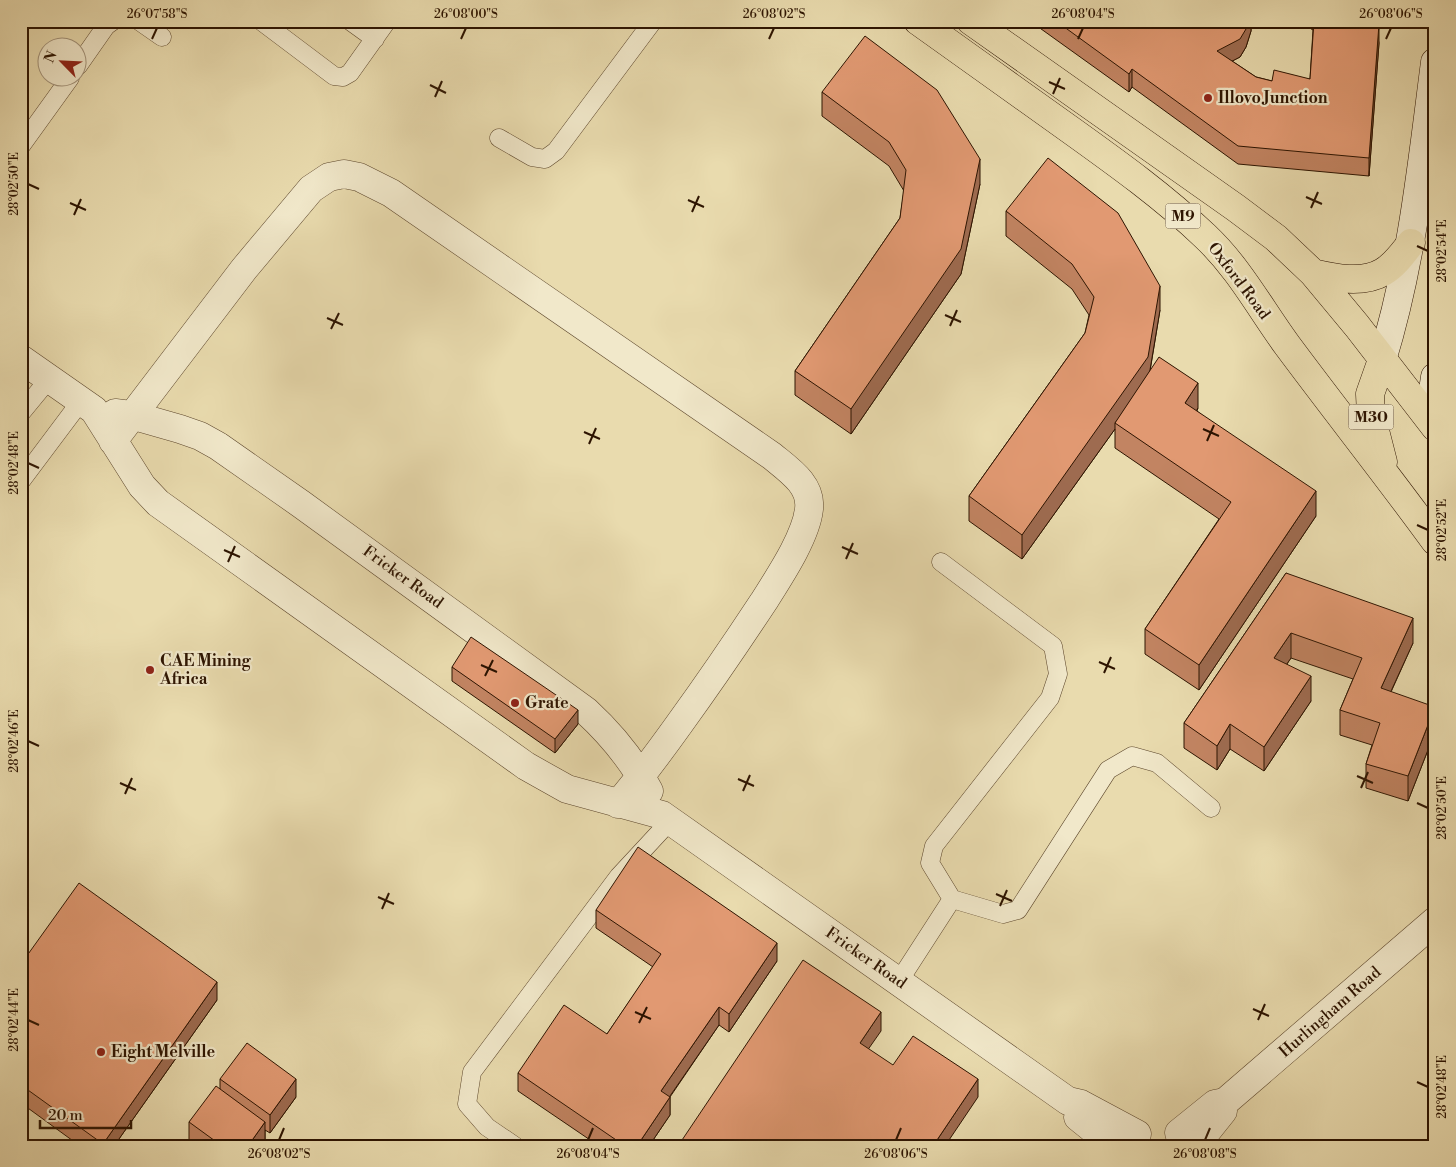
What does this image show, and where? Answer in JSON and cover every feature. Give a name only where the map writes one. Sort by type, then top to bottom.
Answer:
[{"type":"main road","name":"Oxford Road","points":[[918,21],[1161,197],[1206,237],[1227,259],[1243,280],[1270,322],[1386,473],[1435,541]]},
{"type":"main road","name":"M9","points":[[971,21],[1276,238],[1313,273],[1432,422]]},
{"type":"main road","points":[[1313,273],[1352,279],[1373,276],[1384,272],[1411,243]]},
{"type":"main road","name":"M30","points":[[1382,360],[1370,394],[1371,415],[1386,473]]},
{"type":"street","name":"M30","points":[[1382,360],[1411,243],[1435,62]]},
{"type":"street","points":[[113,441],[244,269],[292,210],[311,189],[329,177],[344,174],[358,177],[391,193],[772,456],[797,476],[808,492],[810,509],[804,528],[773,586],[732,651],[641,778],[618,804]]},
{"type":"street","name":"Fricker Road","points":[[21,358],[87,405],[142,486],[158,503],[526,766],[567,789],[666,818],[1068,1101],[1081,1104],[1126,1142]]},
{"type":"street","points":[[1432,422],[1435,376]]},
{"type":"street","name":"Fricker Road","points":[[87,405],[132,415],[200,436],[218,446],[301,504],[586,711],[617,742],[666,818]]},
{"type":"street","name":"Hurlingham Road","points":[[1188,1141],[1223,1113],[1225,1102],[1435,922]]},
{"type":"street","points":[[1126,1142],[1150,1128],[1164,1127],[1188,1141]]},
{"type":"lane","points":[[88,52],[106,26],[113,21]]},
{"type":"lane","points":[[139,21],[162,37]]},
{"type":"lane","points":[[261,21],[334,76],[343,76],[350,72],[387,21]]},
{"type":"lane","points":[[350,21],[374,39]]},
{"type":"lane","points":[[498,138],[532,157],[545,159],[556,151],[653,21]]},
{"type":"lane","points":[[21,146],[63,88]]},
{"type":"lane","points":[[21,413],[49,378]]},
{"type":"lane","points":[[21,481],[87,405]]},
{"type":"lane","points":[[941,562],[1053,646],[1058,674],[1050,698],[934,846],[930,863],[952,899],[1003,914],[1018,910],[1108,770],[1132,756],[1157,763],[1212,808]]},
{"type":"lane","points":[[515,1146],[487,1127],[467,1104],[472,1072],[619,876],[666,818]]},
{"type":"lane","points":[[898,981],[952,899]]},
{"type":"building","name":"Illovo Junction","points":[[1056,21],[1249,21],[1240,39],[1217,51],[1256,77],[1272,81],[1274,70],[1310,79],[1314,21],[1374,21],[1379,24],[1369,158],[1238,146],[1132,69],[1129,74]]},
{"type":"building","points":[[865,36],[937,90],[980,159],[961,249],[851,409],[795,371],[900,218],[906,170],[889,142],[822,92]]},
{"type":"building","points":[[1048,158],[1118,213],[1160,286],[1148,357],[1022,535],[969,496],[1085,333],[1094,297],[1072,264],[1006,211]]},
{"type":"building","points":[[1159,357],[1198,383],[1185,403],[1316,491],[1199,665],[1145,629],[1231,502],[1115,423]]},
{"type":"building","points":[[1286,573],[1413,618],[1381,688],[1435,707],[1408,776],[1366,764],[1380,723],[1340,710],[1362,658],[1291,633],[1274,658],[1311,676],[1264,747],[1230,724],[1217,746],[1184,723]]},
{"type":"building","name":"Grate","points":[[471,637],[578,710],[555,739],[452,667]]},
{"type":"building","points":[[638,847],[777,943],[729,1014],[719,1007],[661,1091],[670,1097],[637,1146],[625,1146],[518,1073],[564,1005],[607,1034],[661,954],[596,910]]},
{"type":"building","name":"Eight Melville","points":[[79,883],[217,982],[103,1144],[21,1085],[21,964]]},
{"type":"building","points":[[803,960],[881,1012],[860,1043],[893,1065],[913,1036],[978,1079],[933,1146],[678,1146]]},
{"type":"building","points":[[247,1043],[296,1079],[270,1115],[220,1079]]},
{"type":"building","points":[[216,1086],[265,1122],[248,1146],[222,1146],[189,1122]]},
{"type":"place","name":"Illovo Junction","points":[[1208,98]]},
{"type":"place","name":"CAE Mining Africa","points":[[150,670]]},
{"type":"place","name":"Grate","points":[[515,703]]},
{"type":"place","name":"Eight Melville","points":[[101,1052]]}]
